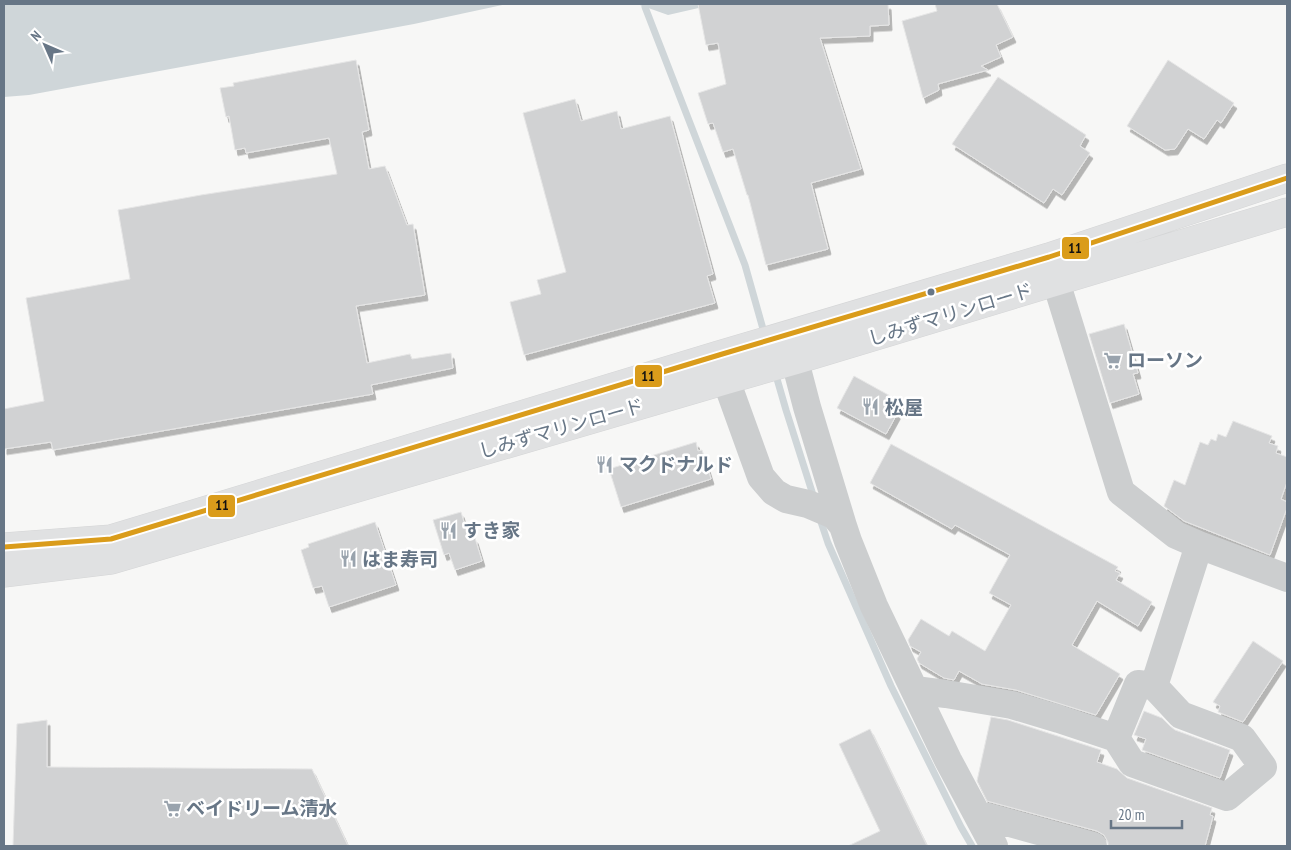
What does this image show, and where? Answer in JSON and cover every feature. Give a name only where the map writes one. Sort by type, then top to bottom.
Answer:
[{"type":"highway","name":"しみずマリンロード","points":[[1053,270],[1287,178]]},
{"type":"highway","name":"しみずマリンロード","points":[[4,547],[111,539],[785,350],[1053,270],[1287,212]]},
{"type":"highway","name":"しみずマリンロード","points":[[4,573],[111,560],[723,367]]},
{"type":"street","points":[[1053,270],[1121,492],[1176,535],[1287,578]]},
{"type":"street","points":[[785,350],[807,407],[839,520],[874,606],[948,760],[994,846]]},
{"type":"street","points":[[723,367],[761,477],[774,492],[786,499],[808,504],[839,520]]},
{"type":"street","points":[[1154,686],[1198,545]]},
{"type":"street","points":[[915,690],[1012,706],[1116,738],[1132,763],[1228,797],[1263,767],[1242,738],[1182,715],[1154,686],[1138,684],[1116,738]]},
{"type":"street","points":[[977,814],[1092,846]]},
{"type":"shaded area","points":[[4,4],[507,4],[414,24],[29,95],[4,97]]},
{"type":"shaded area","points":[[637,4],[716,4],[668,15]]},
{"type":"building","points":[[698,4],[888,4],[889,25],[870,26],[870,36],[820,38],[861,169],[811,183],[828,249],[766,265],[748,195],[733,149],[723,152],[713,123],[708,124],[698,93],[726,84],[718,43],[706,45]]},
{"type":"building","points":[[935,4],[997,4],[1013,37],[996,45],[1001,57],[981,66],[988,70],[938,84],[939,90],[923,98],[902,21],[937,11]]},
{"type":"building","points":[[356,60],[369,130],[362,132],[369,169],[385,166],[407,225],[413,224],[425,295],[356,306],[367,363],[410,354],[412,359],[451,353],[453,368],[371,385],[373,394],[53,450],[51,442],[4,449],[4,409],[44,401],[26,298],[130,279],[118,210],[337,174],[329,138],[246,153],[245,148],[235,150],[229,116],[226,117],[220,88],[234,86],[233,83]]},
{"type":"building","points":[[1168,60],[1234,103],[1221,123],[1217,120],[1204,139],[1188,129],[1175,149],[1165,150],[1127,126]]},
{"type":"building","points":[[998,77],[1086,135],[1080,146],[1090,153],[1062,195],[1053,189],[1044,203],[952,144]]},
{"type":"building","points":[[575,99],[581,121],[617,111],[621,129],[670,116],[713,274],[707,276],[715,303],[524,355],[510,302],[541,294],[537,280],[566,272],[523,113]]},
{"type":"building","points":[[1124,324],[1138,373],[1133,374],[1139,394],[1110,403],[1089,334]]},
{"type":"building","points":[[854,376],[903,403],[886,434],[837,408]]},
{"type":"building","points":[[1233,421],[1272,436],[1269,443],[1278,446],[1276,453],[1287,457],[1287,482],[1281,499],[1287,502],[1287,508],[1270,555],[1184,521],[1164,506],[1174,480],[1185,485],[1200,442],[1208,445],[1211,439],[1216,441],[1218,434],[1226,437]]},
{"type":"building","points":[[696,442],[698,451],[702,450],[711,479],[621,507],[609,469]]},
{"type":"building","points":[[891,444],[1118,567],[1115,571],[1120,573],[1116,580],[1152,602],[1138,626],[1097,601],[1072,645],[1120,674],[1096,715],[1016,690],[982,684],[959,671],[954,680],[944,678],[919,663],[917,659],[921,652],[910,646],[908,640],[921,619],[949,636],[952,631],[985,651],[1011,605],[989,593],[1010,555],[955,525],[952,529],[870,483]]},
{"type":"building","points":[[461,512],[469,539],[475,538],[482,561],[455,570],[449,553],[444,555],[433,520]]},
{"type":"building","points":[[375,522],[396,585],[329,607],[322,586],[313,588],[301,550],[309,547],[308,544]]},
{"type":"building","points":[[1253,641],[1283,661],[1243,722],[1218,712],[1220,706],[1213,702]]},
{"type":"building","points":[[1144,711],[1162,718],[1175,730],[1230,750],[1220,778],[1142,750],[1146,739],[1134,735]]},
{"type":"building","points":[[991,717],[1008,720],[1101,750],[1097,762],[1117,769],[1127,778],[1212,808],[1210,815],[1213,816],[1205,846],[1108,846],[1104,835],[1097,831],[987,801],[977,781]]},
{"type":"building","name":"ベイドリーム清水","points":[[47,720],[47,767],[312,769],[348,846],[13,846],[17,724]]},
{"type":"building","points":[[870,729],[927,846],[848,846],[880,831],[839,744]]},
{"type":"waterway","points":[[645,7],[745,265],[765,336]]},
{"type":"waterway","points":[[775,372],[814,498]]},
{"type":"waterway","points":[[819,516],[828,543],[891,686],[972,846]]},
{"type":"transit line","name":"11","points":[[4,547],[111,539],[1049,257],[1287,178]]},
{"type":"place","name":"ローソン","points":[[1113,360]]},
{"type":"place","name":"松屋","points":[[871,407]]},
{"type":"place","name":"マクドナルド","points":[[605,464]]},
{"type":"place","name":"すき家","points":[[449,530]]},
{"type":"place","name":"はま寿司","points":[[348,559]]},
{"type":"place","name":"ベイドリーム清水","points":[[172,808]]}]
